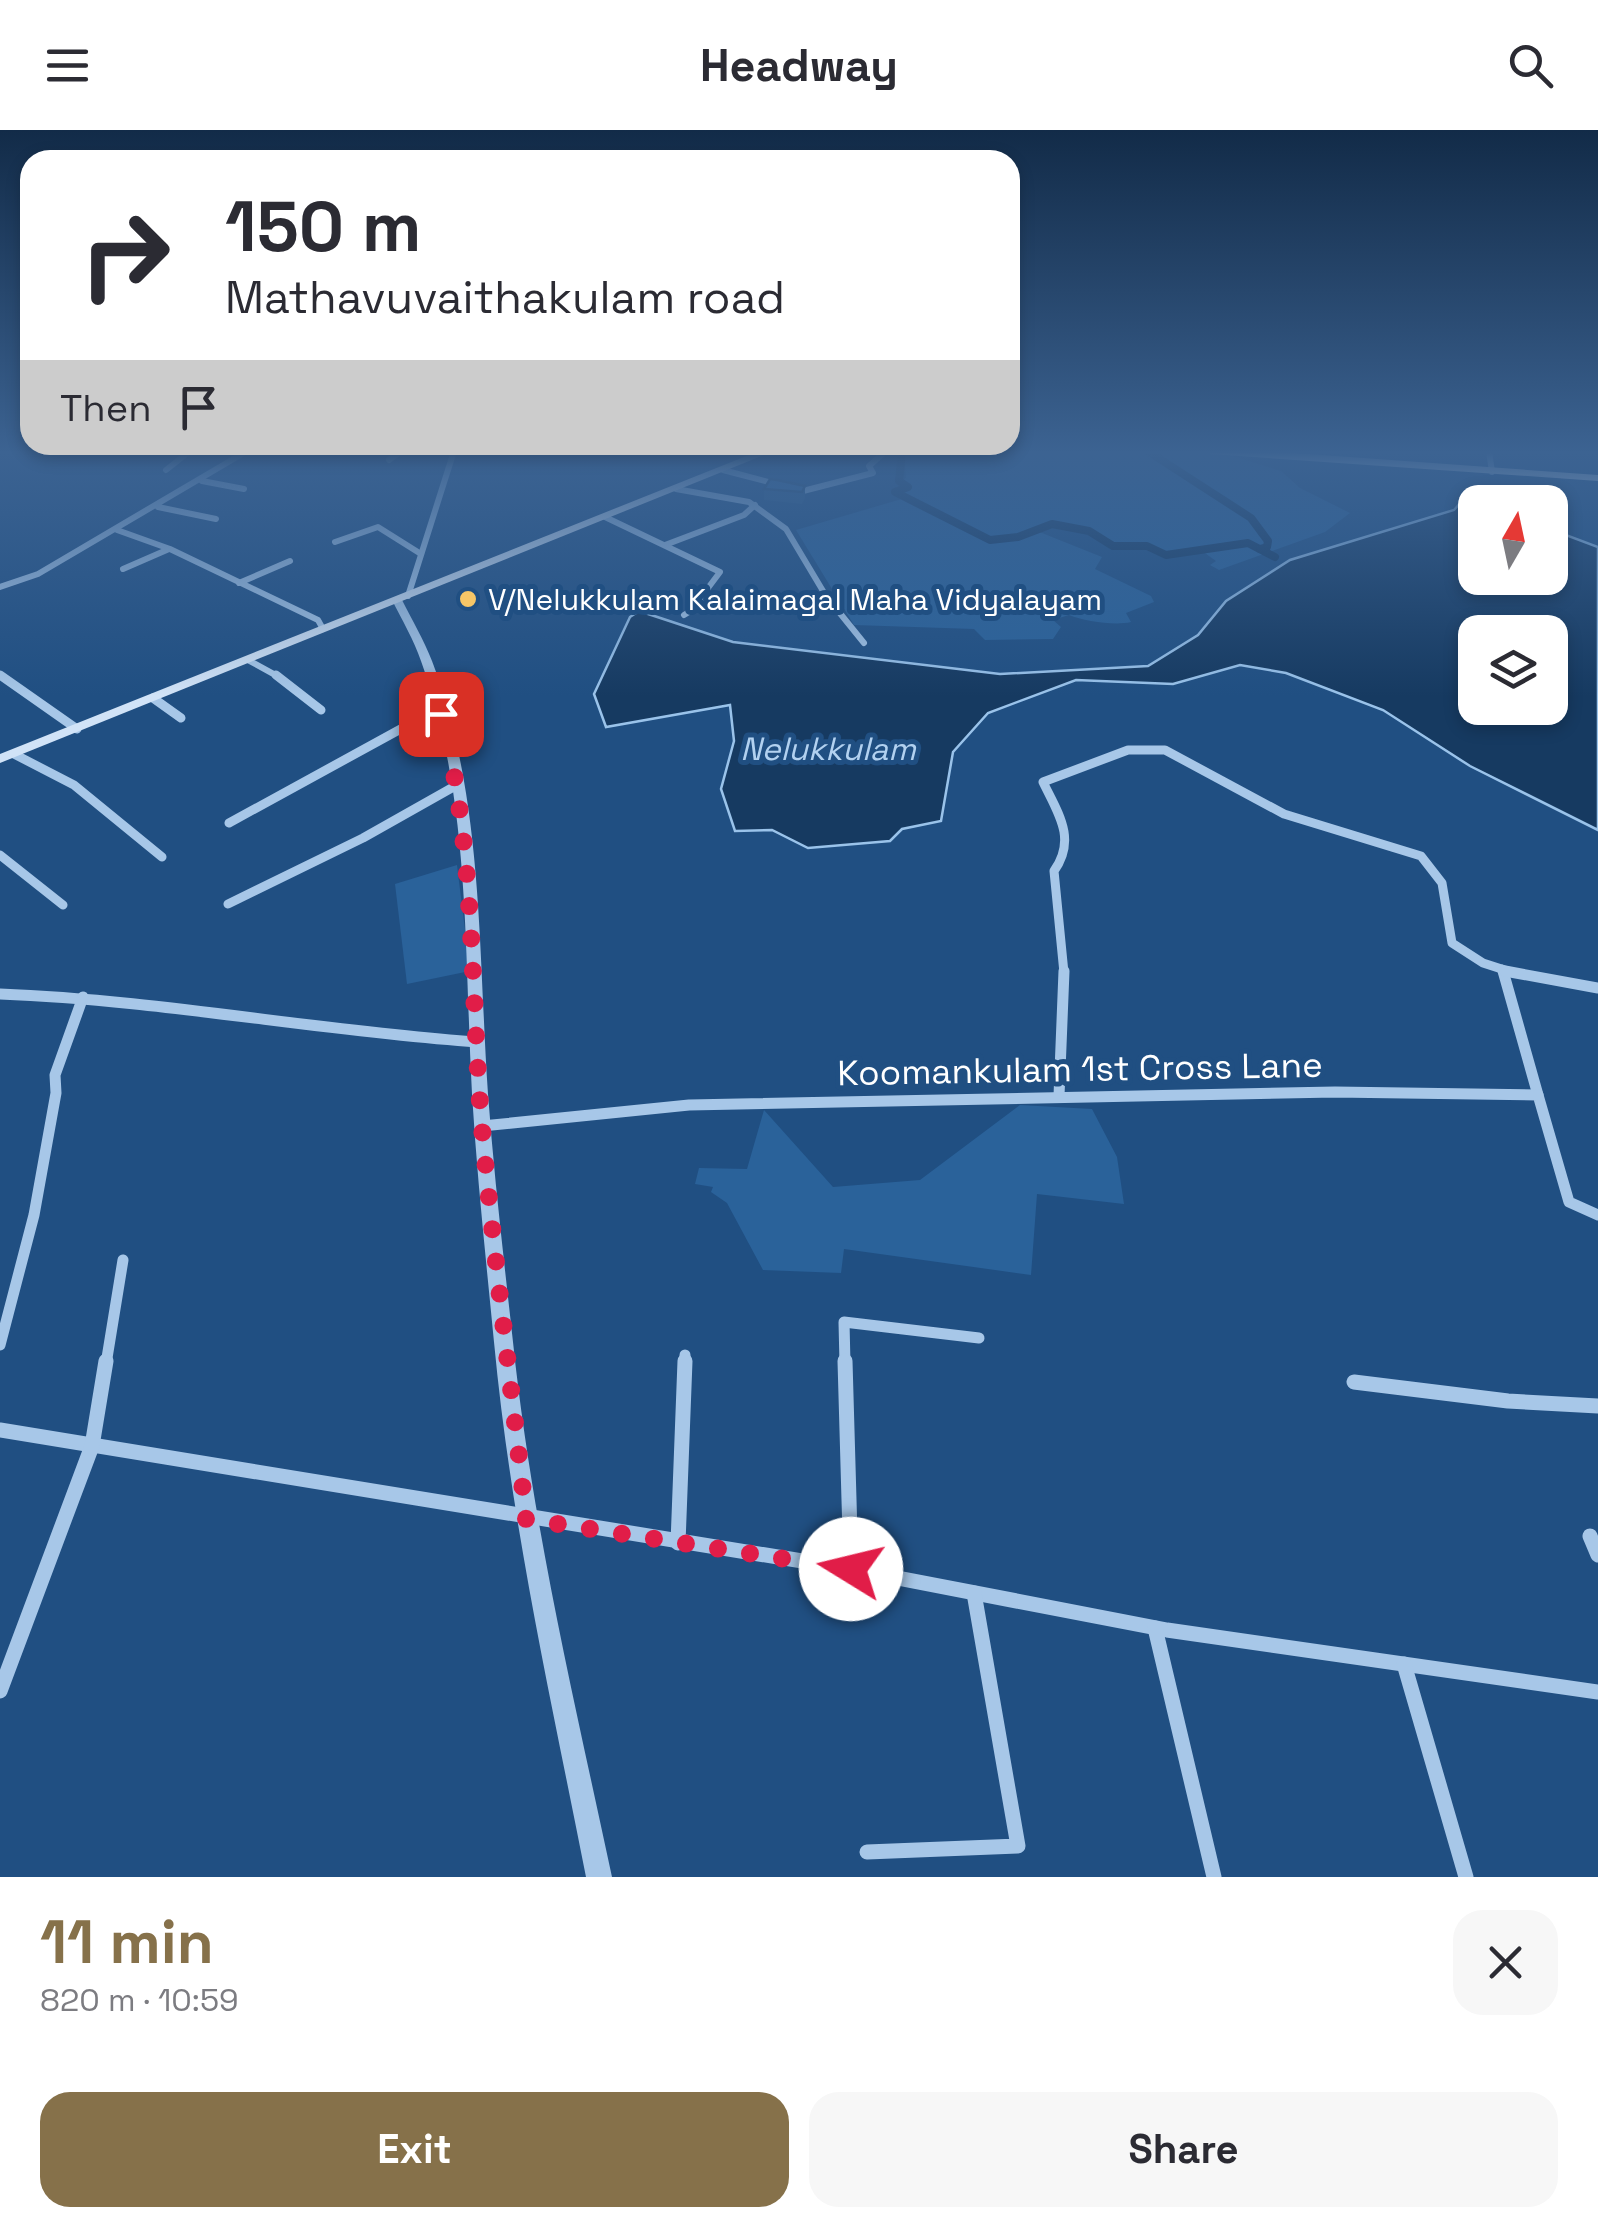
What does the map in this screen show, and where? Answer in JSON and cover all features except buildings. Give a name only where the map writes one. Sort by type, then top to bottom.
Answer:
[{"type":"main road","points":[[0,759],[568,533]]},
{"type":"street","points":[[1,585],[38,574],[112,533]]},
{"type":"street","points":[[124,533],[170,549],[318,620],[324,628]]},
{"type":"street","points":[[335,542],[364,533]]},
{"type":"street","points":[[385,533],[421,554]]},
{"type":"street","points":[[428,533],[402,598],[436,679],[457,785],[482,1126],[526,1519],[599,1877]]},
{"type":"street","points":[[639,533],[720,572],[702,596],[702,604],[684,615]]},
{"type":"street","points":[[666,544],[697,533]]},
{"type":"street","points":[[788,533],[826,596],[864,643]]},
{"type":"street","points":[[123,569],[170,549]]},
{"type":"street","points":[[239,583],[290,561]]},
{"type":"street","points":[[248,660],[275,674],[321,710]]},
{"type":"street","points":[[0,675],[76,729]]},
{"type":"street","points":[[154,698],[181,718]]},
{"type":"street","points":[[228,823],[419,719],[441,714]]},
{"type":"street","points":[[1059,1096],[1065,956],[1054,871],[1068,856],[1070,844],[1043,782],[1128,750],[1165,750],[1284,814],[1433,863],[1444,885],[1452,943],[1502,969],[1598,988]]},
{"type":"street","points":[[14,754],[40,763],[82,792],[162,857]]},
{"type":"street","points":[[228,904],[363,838],[378,826],[457,785]]},
{"type":"street","points":[[0,855],[63,905]]},
{"type":"street","points":[[1502,969],[1569,1202],[1598,1215]]},
{"type":"street","points":[[0,994],[83,997],[376,1035],[477,1042]]},
{"type":"street","points":[[0,1345],[34,1215],[55,1075],[83,997]]},
{"type":"street","name":"Koomankulam 1st Cross Lane","points":[[482,1126],[689,1105],[1413,1091],[1538,1096]]},
{"type":"street","points":[[0,1691],[92,1446],[123,1260]]},
{"type":"street","points":[[851,1569],[844,1322],[979,1338]]},
{"type":"street","points":[[678,1543],[685,1355]]},
{"type":"street","points":[[1354,1382],[1508,1401],[1598,1406]]},
{"type":"street","points":[[0,1430],[526,1519],[851,1569],[1156,1628],[1598,1692]]},
{"type":"street","points":[[1590,1536],[1598,1554]]},
{"type":"street","points":[[867,1852],[1018,1846],[974,1593]]},
{"type":"street","points":[[1156,1628],[1214,1877]]},
{"type":"street","points":[[1404,1664],[1466,1877]]},
{"type":"shaded area","points":[[798,533],[1041,533],[1102,557],[1095,569],[1151,596],[1154,602],[1126,613],[1131,622],[1100,622],[1069,615],[1053,620],[1061,627],[1053,639],[985,640],[974,629],[854,625]]},
{"type":"shaded area","points":[[1096,533],[1324,533],[1219,570],[1210,565],[1216,561],[1202,551],[1167,554],[1146,545],[1113,545]]},
{"type":"shaded area","points":[[457,865],[470,971],[407,984],[395,884]]},
{"type":"shaded area","points":[[1020,1105],[1092,1109],[1117,1157],[1124,1204],[1037,1194],[1031,1275],[844,1249],[841,1273],[763,1270],[727,1203],[711,1192],[713,1187],[695,1184],[699,1168],[747,1169],[764,1110],[833,1187],[920,1180]]},
{"type":"water","name":"Nelukkulam","points":[[1380,533],[1458,533],[1458,595],[1568,595],[1568,536],[1598,547],[1598,830],[1470,766],[1383,710],[1286,673],[1240,665],[1173,684],[1076,680],[988,713],[953,752],[941,821],[902,829],[890,841],[808,848],[772,830],[735,831],[721,789],[734,741],[730,705],[606,727],[594,694],[630,617],[639,611],[733,642],[1000,674],[1148,666],[1198,635],[1226,601],[1290,560]]},
{"type":"waterway","points":[[975,533],[990,540],[1030,533]]},
{"type":"waterway","points":[[1091,533],[1113,546],[1147,546],[1166,555],[1248,543],[1275,557]]},
{"type":"waterway","points":[[1260,549],[1267,547],[1268,541],[1262,533]]},
{"type":"place","name":"V/Nelukkulam Kalaimagal Maha Vidyalayam","points":[[468,599]]},
{"type":"route","points":[[441,714],[457,785],[473,952],[482,1126],[526,1519],[851,1569]]}]
